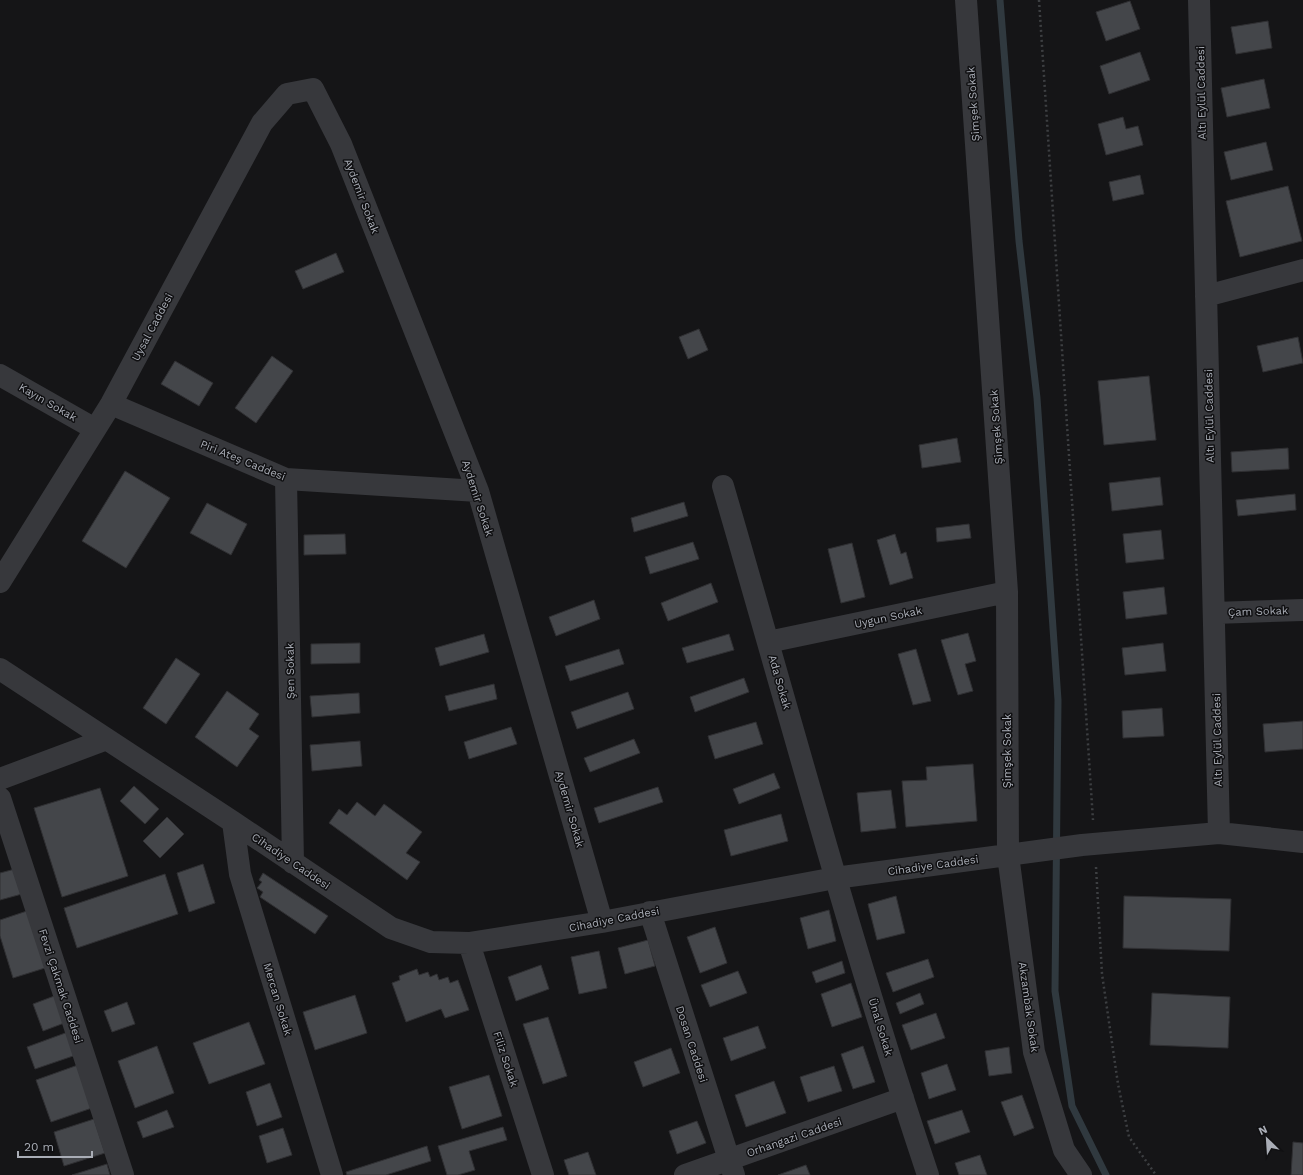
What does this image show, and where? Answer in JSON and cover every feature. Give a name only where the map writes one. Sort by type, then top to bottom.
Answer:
[{"type":"street","name":"Şimşek Sokak","points":[[966,0],[1007,592],[1016,854]]},
{"type":"street","name":"Altı Eylül Caddesi","points":[[1199,0],[1219,833]]},
{"type":"street","name":"Uysal Caddesi","points":[[0,582],[111,404],[262,123],[287,94],[313,89]]},
{"type":"street","name":"Aydemir Sokak","points":[[313,89],[341,144],[478,491],[602,922]]},
{"type":"street","points":[[1206,296],[1303,270]]},
{"type":"street","name":"Kayın Sokak","points":[[0,375],[95,429]]},
{"type":"street","name":"Piri Ateş Caddesi","points":[[111,404],[286,479],[478,491]]},
{"type":"street","name":"Şen Sokak","points":[[286,479],[293,863]]},
{"type":"street","name":"Ada Sokak","points":[[722,486],[835,878]]},
{"type":"street","name":"Uygun Sokak","points":[[768,642],[1007,592]]},
{"type":"street","name":"Çam Sokak","points":[[1214,613],[1303,610]]},
{"type":"street","name":"Cihadiye Caddesi","points":[[0,669],[391,928],[431,942],[469,943],[602,922],[835,878],[1088,844],[1219,833],[1303,842]]},
{"type":"street","points":[[0,779],[107,739]]},
{"type":"street","name":"Fevzi Çakmak Caddesi","points":[[0,798],[123,1175]]},
{"type":"street","name":"Mercan Sokak","points":[[233,822],[240,874],[332,1175]]},
{"type":"street","name":"Akzambak Sokak","points":[[1016,854],[1034,1052],[1064,1150],[1081,1175]]},
{"type":"street","name":"Ünal Sokak","points":[[835,878],[928,1175]]},
{"type":"street","name":"Dosan Caddesi","points":[[650,912],[732,1167]]},
{"type":"street","name":"Filiz Sokak","points":[[469,943],[543,1175]]},
{"type":"street","name":"Orhangazi Caddesi","points":[[685,1175],[732,1167],[903,1098]]},
{"type":"path","points":[[1039,0],[1088,844],[1102,974],[1118,1084],[1129,1137],[1156,1175]]},
{"type":"building","points":[[1130,1],[1140,29],[1106,41],[1096,12]]},
{"type":"building","points":[[1268,21],[1272,48],[1236,54],[1231,27]]},
{"type":"building","points":[[1140,52],[1150,80],[1109,94],[1100,66]]},
{"type":"building","points":[[1264,79],[1270,108],[1227,117],[1221,88]]},
{"type":"building","points":[[1123,117],[1126,129],[1138,126],[1143,145],[1106,155],[1098,124]]},
{"type":"building","points":[[1266,142],[1273,170],[1231,180],[1224,152]]},
{"type":"building","points":[[1140,175],[1144,194],[1113,201],[1109,182]]},
{"type":"building","points":[[1288,186],[1302,241],[1240,257],[1226,201]]},
{"type":"building","points":[[336,253],[344,272],[303,289],[295,271]]},
{"type":"building","points":[[699,329],[708,350],[688,359],[679,337]]},
{"type":"building","points":[[1298,337],[1303,363],[1263,372],[1257,346]]},
{"type":"building","points":[[272,356],[293,371],[256,423],[235,408]]},
{"type":"building","points":[[175,361],[213,383],[199,406],[161,384]]},
{"type":"building","points":[[1149,376],[1156,440],[1104,445],[1098,381]]},
{"type":"building","points":[[957,438],[961,462],[922,468],[919,445]]},
{"type":"building","points":[[1288,448],[1289,469],[1232,472],[1231,452]]},
{"type":"building","points":[[125,471],[170,498],[126,568],[82,541]]},
{"type":"building","points":[[1160,477],[1163,505],[1112,511],[1109,483]]},
{"type":"building","points":[[1295,494],[1296,510],[1238,516],[1236,500]]},
{"type":"building","points":[[684,502],[688,516],[634,532],[631,518]]},
{"type":"building","points":[[207,503],[247,524],[231,555],[190,533]]},
{"type":"building","points":[[969,524],[971,538],[937,542],[936,528]]},
{"type":"building","points":[[1161,530],[1164,559],[1126,563],[1123,534]]},
{"type":"building","points":[[345,534],[346,554],[304,555],[304,535]]},
{"type":"building","points":[[895,534],[901,554],[906,552],[913,578],[890,585],[877,540]]},
{"type":"building","points":[[693,542],[699,559],[650,574],[645,557]]},
{"type":"building","points":[[852,543],[865,597],[841,603],[828,549]]},
{"type":"building","points":[[711,583],[718,602],[668,621],[661,603]]},
{"type":"building","points":[[1164,587],[1167,614],[1126,619],[1123,592]]},
{"type":"building","points":[[594,600],[600,619],[556,636],[549,617]]},
{"type":"building","points":[[968,633],[976,661],[965,664],[973,691],[958,695],[941,640]]},
{"type":"building","points":[[484,634],[489,652],[440,666],[435,648]]},
{"type":"building","points":[[729,634],[734,650],[687,663],[682,648]]},
{"type":"building","points":[[360,643],[360,663],[311,664],[311,644]]},
{"type":"building","points":[[1163,643],[1166,671],[1125,675],[1122,648]]},
{"type":"building","points":[[619,649],[624,664],[570,681],[565,666]]},
{"type":"building","points":[[916,649],[931,701],[913,705],[898,654]]},
{"type":"building","points":[[176,658],[200,674],[166,724],[143,708]]},
{"type":"building","points":[[744,678],[749,692],[695,712],[690,697]]},
{"type":"building","points":[[494,684],[497,699],[449,711],[445,696]]},
{"type":"building","points":[[227,691],[259,714],[249,729],[259,736],[237,767],[195,737]]},
{"type":"building","points":[[628,692],[634,709],[577,729],[571,712]]},
{"type":"building","points":[[359,693],[360,713],[312,717],[310,696]]},
{"type":"building","points":[[1162,708],[1164,736],[1123,738],[1122,711]]},
{"type":"building","points":[[1303,721],[1303,749],[1265,752],[1263,724]]},
{"type":"building","points":[[756,722],[763,744],[715,759],[708,736]]},
{"type":"building","points":[[511,727],[517,744],[469,759],[464,742]]},
{"type":"building","points":[[634,739],[640,753],[590,772],[584,758]]},
{"type":"building","points":[[360,741],[362,766],[312,771],[310,745]]},
{"type":"building","points":[[973,764],[977,821],[906,827],[902,781],[927,780],[926,767]]},
{"type":"building","points":[[774,773],[780,788],[739,804],[733,789]]},
{"type":"building","points":[[134,786],[159,809],[145,824],[120,801]]},
{"type":"building","points":[[658,787],[663,802],[599,823],[594,808]]},
{"type":"building","points":[[100,788],[128,876],[62,897],[34,808]]},
{"type":"building","points":[[891,790],[896,828],[861,832],[857,793]]},
{"type":"building","points":[[357,802],[375,816],[384,804],[422,832],[406,853],[420,862],[407,880],[329,823],[339,809],[347,815]]},
{"type":"building","points":[[781,814],[788,841],[731,856],[724,830]]},
{"type":"building","points":[[167,817],[184,834],[160,858],[143,841]]},
{"type":"building","points":[[203,864],[215,903],[189,912],[177,873]]},
{"type":"building","points":[[15,869],[22,894],[0,900],[0,873]]},
{"type":"building","points":[[263,873],[328,916],[315,934],[260,897],[263,892],[257,888],[262,882],[259,880]]},
{"type":"building","points":[[165,874],[178,914],[77,948],[64,908]]},
{"type":"building","points":[[896,896],[905,933],[877,940],[868,904]]},
{"type":"building","points":[[1124,896],[1231,899],[1229,951],[1123,948]]},
{"type":"building","points":[[829,910],[836,941],[808,949],[800,918]]},
{"type":"building","points":[[27,911],[45,968],[13,978],[0,936],[0,920]]},
{"type":"building","points":[[715,927],[727,963],[700,973],[687,937]]},
{"type":"building","points":[[648,940],[655,966],[625,974],[618,948]]},
{"type":"building","points":[[599,951],[607,988],[579,994],[571,957]]},
{"type":"building","points":[[928,959],[934,977],[893,992],[886,973]]},
{"type":"building","points":[[842,961],[845,973],[816,983],[812,972]]},
{"type":"building","points":[[541,965],[549,989],[516,1001],[508,977]]},
{"type":"building","points":[[417,969],[419,975],[428,972],[430,977],[437,974],[439,980],[448,977],[450,983],[458,980],[469,1010],[445,1018],[441,1009],[406,1022],[392,983],[400,980],[399,976]]},
{"type":"building","points":[[738,971],[747,993],[710,1007],[701,985]]},
{"type":"building","points":[[851,983],[862,1017],[832,1027],[821,994]]},
{"type":"building","points":[[920,993],[924,1004],[900,1014],[896,1003]]},
{"type":"building","points":[[1152,993],[1230,997],[1228,1048],[1150,1045]]},
{"type":"building","points":[[57,995],[67,1022],[43,1031],[33,1004]]},
{"type":"building","points":[[355,995],[367,1033],[315,1050],[303,1012]]},
{"type":"building","points":[[127,1002],[135,1024],[112,1032],[104,1011]]},
{"type":"building","points":[[936,1013],[945,1038],[911,1050],[902,1025]]},
{"type":"building","points":[[548,1017],[567,1076],[543,1084],[523,1024]]},
{"type":"building","points":[[249,1022],[265,1064],[209,1084],[193,1043]]},
{"type":"building","points":[[758,1026],[766,1048],[731,1061],[723,1038]]},
{"type":"building","points":[[68,1032],[76,1055],[35,1069],[27,1047]]},
{"type":"building","points":[[157,1046],[174,1093],[135,1108],[118,1061]]},
{"type":"building","points":[[863,1046],[875,1082],[853,1089],[841,1054]]},
{"type":"building","points":[[1009,1047],[1012,1073],[989,1076],[985,1051]]},
{"type":"building","points":[[671,1048],[680,1073],[643,1087],[634,1062]]},
{"type":"building","points":[[947,1064],[956,1090],[929,1099],[921,1073]]},
{"type":"building","points":[[78,1065],[92,1108],[51,1122],[36,1080]]},
{"type":"building","points":[[834,1066],[842,1091],[808,1102],[800,1077]]},
{"type":"building","points":[[489,1075],[502,1116],[462,1129],[449,1087]]},
{"type":"building","points":[[774,1081],[786,1113],[746,1127],[735,1095]]},
{"type":"building","points":[[270,1083],[282,1117],[257,1126],[246,1092]]},
{"type":"building","points":[[1022,1095],[1034,1128],[1014,1136],[1001,1102]]},
{"type":"building","points":[[167,1110],[174,1127],[143,1138],[137,1122]]},
{"type":"building","points":[[962,1110],[970,1132],[935,1144],[927,1121]]},
{"type":"building","points":[[94,1119],[105,1153],[64,1166],[54,1132]]},
{"type":"building","points":[[697,1121],[706,1143],[677,1154],[669,1131]]},
{"type":"building","points":[[503,1127],[507,1140],[469,1151],[475,1170],[458,1175],[447,1175],[438,1146]]},
{"type":"building","points":[[283,1128],[292,1155],[267,1163],[259,1136]]},
{"type":"building","points":[[1293,1142],[1303,1143],[1303,1175],[1291,1175]]},
{"type":"building","points":[[427,1146],[431,1161],[386,1175],[347,1175],[346,1172]]},
{"type":"building","points":[[588,1152],[596,1175],[569,1175],[564,1160]]},
{"type":"building","points":[[980,1155],[987,1175],[959,1175],[955,1163]]},
{"type":"building","points":[[107,1164],[110,1175],[72,1175]]},
{"type":"building","points":[[806,1165],[810,1175],[778,1175]]},
{"type":"waterway","points":[[1000,0],[1019,241],[1037,398],[1058,700],[1055,991],[1072,1106],[1106,1175]]}]
